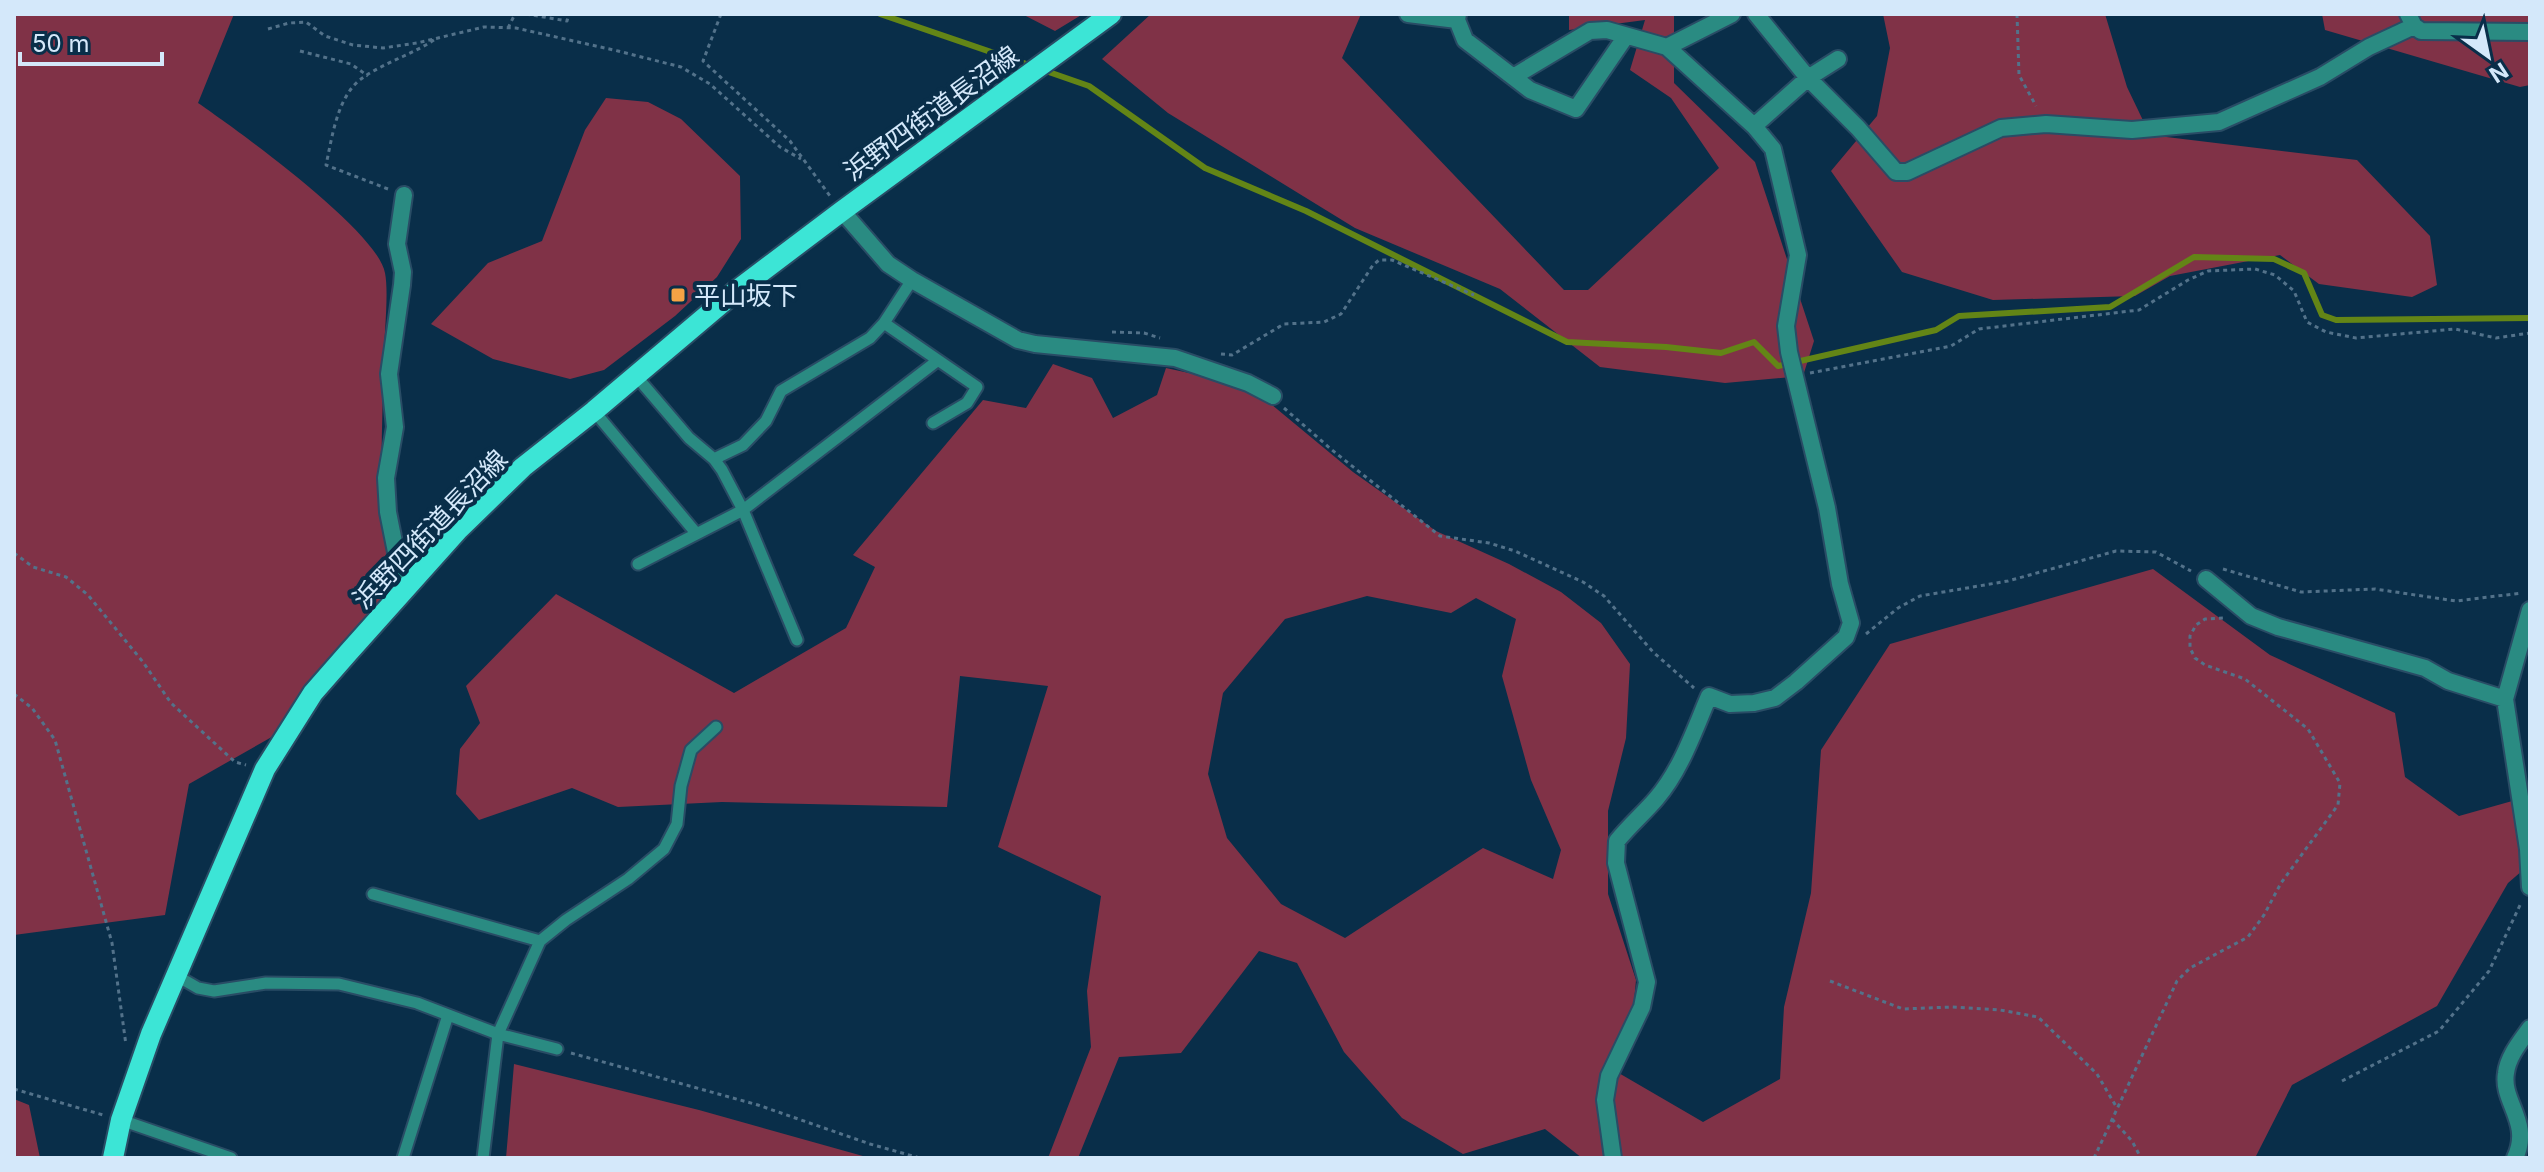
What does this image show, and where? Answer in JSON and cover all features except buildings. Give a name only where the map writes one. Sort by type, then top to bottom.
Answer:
[{"type":"main road","name":"浜野四街道長沼線","points":[[113,1158],[121,1120],[151,1034],[265,769],[313,693],[458,530],[523,467],[736,291],[1111,14]]},
{"type":"street","points":[[1408,14],[1457,17],[1465,40],[1530,90],[1576,109],[1626,36]]},
{"type":"street","points":[[1667,47],[1732,14]]},
{"type":"street","points":[[1756,14],[1808,78],[1896,172],[1907,172],[2001,128],[2046,124],[2132,130],[2219,122],[2320,77],[2411,20],[2421,31],[2530,32]]},
{"type":"street","points":[[1513,77],[1590,31],[1607,30],[1667,47],[1754,126],[1773,149],[1798,255],[1786,326],[1793,376],[1827,508],[1840,584],[1851,623],[1846,637],[1775,698],[1730,704],[1709,696],[1684,755],[1671,777],[1657,799],[1617,841],[1616,863],[1647,982],[1642,1007],[1609,1076],[1605,1100],[1613,1158]]},
{"type":"street","points":[[1754,126],[1808,78],[1838,59]]},
{"type":"street","points":[[404,195],[397,244],[403,272],[402,285],[389,374],[395,427],[386,478],[388,512],[404,592]]},
{"type":"street","points":[[842,211],[888,264],[1018,340],[1175,358],[1248,383],[1273,396]]},
{"type":"street","points":[[2211,573],[2251,616],[2278,627],[2425,668],[2448,681],[2505,699]]},
{"type":"street","points":[[2530,610],[2505,699],[2528,849],[2530,886]]},
{"type":"street","points":[[2515,1158],[2521,1132],[2506,1088],[2506,1071],[2530,1028]]},
{"type":"street","points":[[2517,1113],[2530,1126]]},
{"type":"lane","points":[[714,459],[743,445],[766,421],[781,391],[870,338],[884,323],[912,280]]},
{"type":"lane","points":[[884,323],[977,387],[967,403],[933,423]]},
{"type":"lane","points":[[638,564],[743,510],[937,361]]},
{"type":"lane","points":[[636,376],[689,438],[714,459],[743,510],[797,640]]},
{"type":"lane","points":[[594,411],[696,533]]},
{"type":"lane","points":[[483,1158],[498,1034],[540,941],[628,879],[664,849],[677,824],[681,786],[691,750],[716,727]]},
{"type":"lane","points":[[373,894],[540,941]]},
{"type":"lane","points":[[177,976],[198,988],[214,991],[266,983],[339,984],[417,1003],[498,1034],[557,1049]]},
{"type":"lane","points":[[403,1158],[448,1015]]},
{"type":"lane","points":[[121,1120],[231,1158]]},
{"type":"path","points":[[508,28],[515,14]]},
{"type":"path","points":[[526,14],[567,21],[569,14]]},
{"type":"path","points":[[721,14],[703,61],[790,141],[842,211]]},
{"type":"path","points":[[2017,14],[2019,75],[2046,124]]},
{"type":"path","points":[[268,29],[306,22],[325,36],[353,45],[383,48],[484,27],[508,28],[681,67],[710,84],[780,147],[801,159]]},
{"type":"path","points":[[404,195],[326,165],[337,119],[350,91],[368,76],[437,38]]},
{"type":"path","points":[[300,51],[351,64],[368,76]]},
{"type":"path","points":[[1212,353],[1232,355],[1284,324],[1324,322],[1341,314],[1379,260],[1392,260],[1474,295]]},
{"type":"path","points":[[1793,376],[1951,346],[1979,329],[2139,310],[2208,271],[2255,269],[2275,275],[2294,291],[2307,322],[2326,332],[2356,338],[2455,329],[2496,338],[2530,333]]},
{"type":"path","points":[[1098,332],[1144,333],[1171,341]]},
{"type":"path","points":[[1273,396],[1293,417],[1440,536],[1489,543],[1515,551],[1594,589],[1619,611],[1653,652],[1700,693],[1709,696]]},
{"type":"path","points":[[1846,637],[1862,638],[1898,608],[1920,596],[2008,581],[2116,551],[2156,552],[2211,573],[2301,592],[2375,589],[2456,601],[2530,592]]},
{"type":"path","points":[[14,553],[33,567],[66,577],[88,595],[143,662],[171,703],[235,762],[265,769]]},
{"type":"path","points":[[2094,1158],[2177,981],[2190,968],[2248,937],[2281,883],[2338,805],[2340,783],[2308,729],[2245,679],[2205,665],[2195,658],[2190,648],[2190,636],[2196,625],[2205,619],[2243,619],[2251,616]]},
{"type":"path","points":[[14,694],[32,708],[55,740],[112,943],[129,1068],[135,1079]]},
{"type":"path","points":[[2342,1081],[2439,1031],[2489,971],[2530,886]]},
{"type":"path","points":[[1830,981],[1903,1009],[1952,1007],[2000,1010],[2038,1017],[2097,1074],[2117,1108]]},
{"type":"path","points":[[557,1049],[758,1105],[920,1158]]},
{"type":"path","points":[[14,1089],[121,1120]]},
{"type":"path","points":[[2112,1119],[2132,1141],[2141,1158]]},
{"type":"shaded area","points":[[14,14],[234,14],[198,103],[272,157],[333,208],[377,255],[385,273],[382,473],[384,531],[392,588],[364,630],[277,734],[189,784],[165,915],[14,935]]},
{"type":"shaded area","points":[[1022,14],[1083,14],[1055,31]]},
{"type":"shaded area","points":[[1151,14],[1361,14],[1342,58],[1564,290],[1588,290],[1719,168],[1671,98],[1630,70],[1645,20],[1569,30],[1569,14],[1674,14],[1674,83],[1755,162],[1814,341],[1803,376],[1725,383],[1600,367],[1500,289],[1355,228],[1168,113],[1102,59]]},
{"type":"shaded area","points":[[1883,14],[2105,14],[2127,87],[2150,135],[2357,160],[2430,236],[2437,285],[2412,297],[2319,284],[2280,255],[2170,276],[2135,296],[1993,300],[1902,272],[1831,171],[1877,116],[1890,48]]},
{"type":"shaded area","points":[[2322,14],[2530,14],[2530,85],[2520,87],[2325,30]]},
{"type":"shaded area","points":[[606,98],[648,102],[681,119],[740,176],[741,239],[717,277],[675,316],[604,370],[570,379],[493,359],[431,324],[488,263],[542,241],[585,130]]},
{"type":"shaded area","points":[[1053,364],[1092,378],[1113,418],[1157,395],[1166,368],[1249,386],[1353,472],[1436,531],[1561,592],[1601,623],[1630,664],[1626,738],[1608,811],[1608,894],[1636,980],[1631,1036],[1617,1072],[1703,1122],[1780,1079],[1784,1007],[1811,893],[1821,750],[1890,644],[2153,569],[2270,655],[2395,713],[2405,777],[2459,816],[2530,796],[2530,864],[2508,883],[2437,1006],[2292,1085],[2255,1158],[1582,1158],[1545,1129],[1463,1154],[1402,1118],[1344,1052],[1297,963],[1259,951],[1181,1053],[1119,1057],[1078,1158],[1048,1158],[1091,1047],[1087,991],[1101,896],[998,847],[1048,686],[960,676],[947,807],[722,802],[618,807],[572,788],[479,820],[456,794],[460,749],[480,723],[466,686],[556,594],[734,693],[846,628],[875,567],[853,555],[983,400],[1026,408]],"holes":[[[1367,596],[1451,613],[1476,598],[1516,619],[1502,676],[1531,780],[1561,850],[1553,879],[1483,848],[1345,938],[1281,904],[1227,838],[1208,774],[1223,693],[1285,619]]]},
{"type":"shaded area","points":[[514,1064],[699,1110],[870,1158],[506,1158]]},
{"type":"shaded area","points":[[14,1099],[29,1105],[40,1158],[14,1158]]},
{"type":"waterway","points":[[880,14],[1032,66]]},
{"type":"waterway","points":[[1043,70],[1089,86],[1205,168],[1306,211],[1567,342],[1721,353],[1754,342],[1778,366],[1936,330],[1959,316],[2110,307],[2194,257],[2274,259],[2304,273],[2322,315],[2336,320],[2530,318]]},
{"type":"place","name":"平山坂下","points":[[678,295]]}]
